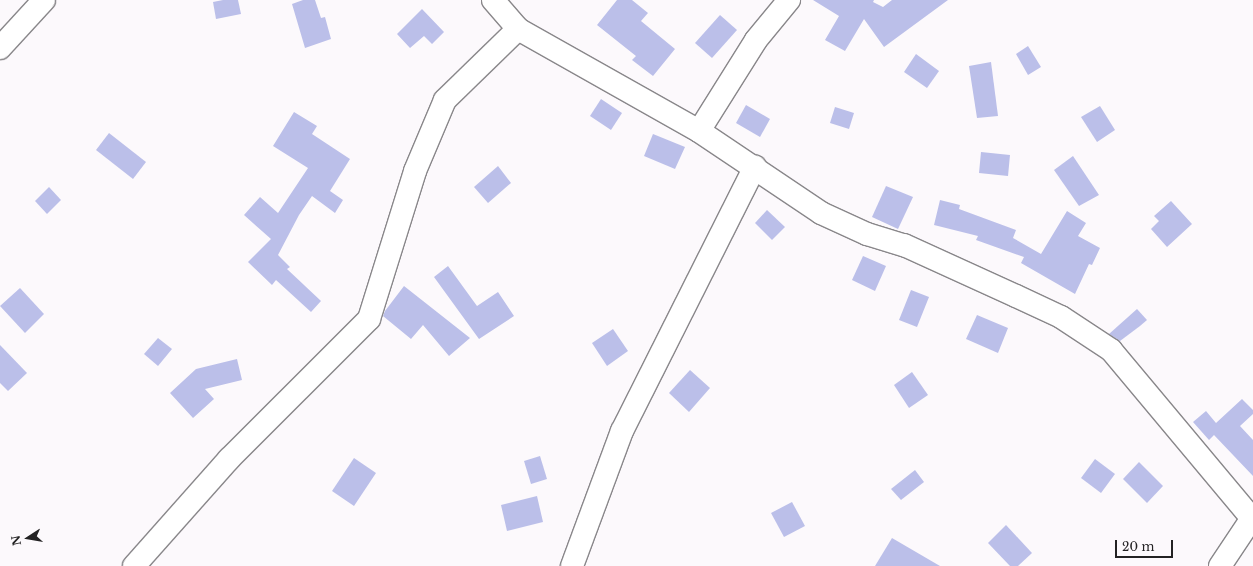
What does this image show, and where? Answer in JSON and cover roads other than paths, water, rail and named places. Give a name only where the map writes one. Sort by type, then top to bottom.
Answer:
[{"type":"street","points":[[0,48],[44,0]]},
{"type":"street","points":[[493,0],[518,29],[699,131],[821,212],[867,234],[904,245],[1061,317],[1111,350],[1253,519],[1220,566]]},
{"type":"street","points":[[699,131],[756,40],[789,0]]},
{"type":"street","points":[[134,566],[229,459],[370,319],[415,170],[445,100],[518,29]]},
{"type":"street","points":[[572,566],[622,431],[755,167]]}]
